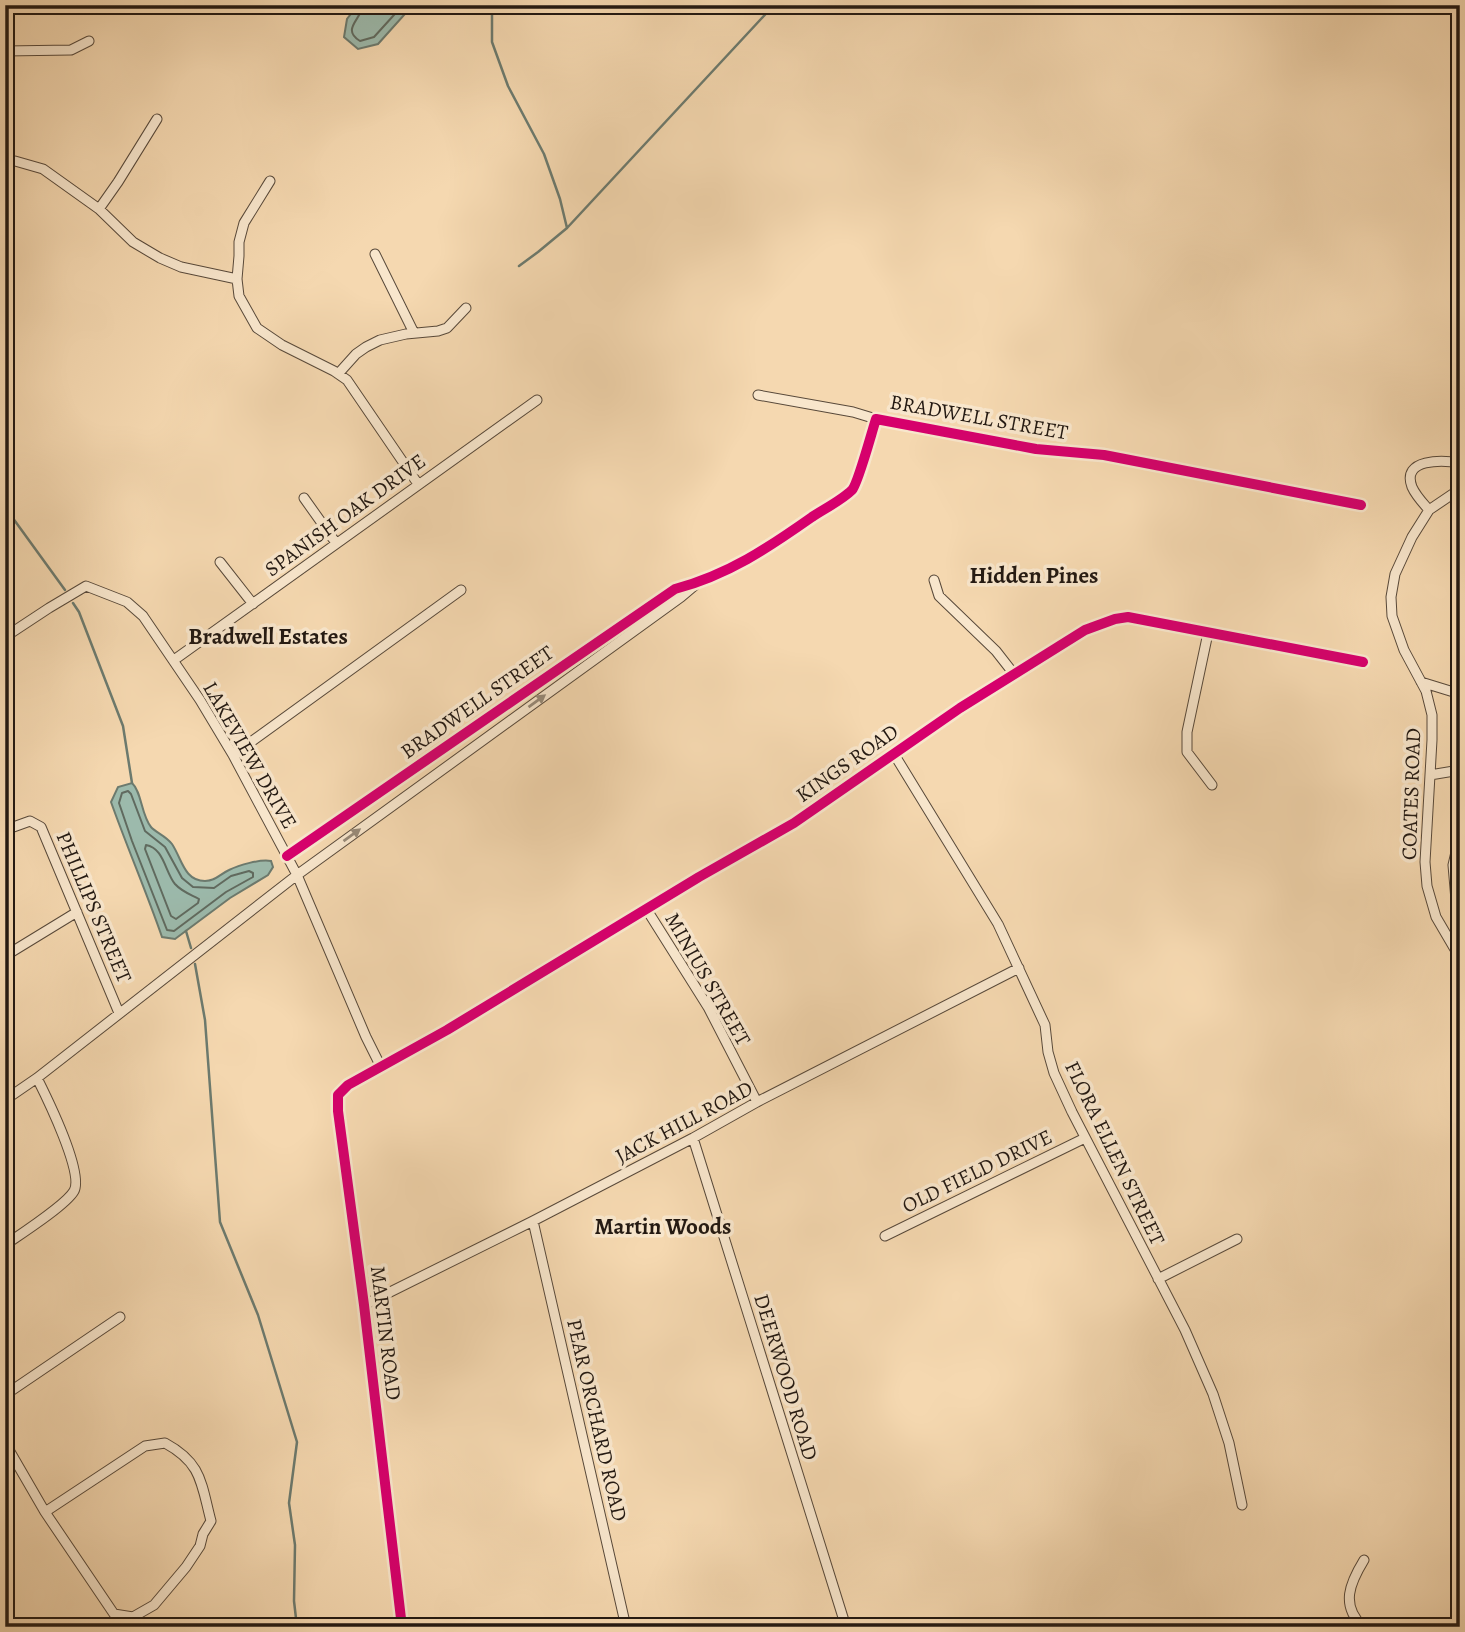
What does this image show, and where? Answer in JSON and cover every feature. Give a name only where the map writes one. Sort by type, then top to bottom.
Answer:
[{"type":"street","points":[[5,51],[71,50],[89,41]]},
{"type":"street","points":[[99,209],[157,120]]},
{"type":"street","points":[[5,161],[43,169],[99,209],[133,242],[160,258],[181,267],[237,279]]},
{"type":"street","points":[[270,181],[244,223],[239,242],[239,296],[257,328],[282,345],[347,380],[418,484]]},
{"type":"street","points":[[375,254],[414,333]]},
{"type":"street","points":[[338,374],[366,347],[380,340],[447,328],[466,308]]},
{"type":"street","name":"BRADWELL STREET","points":[[758,396],[1037,449],[1104,455],[1361,505]]},
{"type":"street","name":"SPANISH OAK DRIVE","points":[[174,660],[537,400]]},
{"type":"street","name":"BRADWELL STREET","points":[[287,856],[675,589],[725,572],[768,548],[854,488],[876,418]]},
{"type":"street","points":[[1429,510],[1413,490],[1410,479],[1413,471],[1431,460],[1460,463]]},
{"type":"street","name":"COATES ROAD","points":[[1460,489],[1429,510],[1412,537],[1395,574],[1391,597],[1392,615],[1404,650],[1426,691],[1432,715],[1425,862],[1427,886],[1436,918],[1460,958]]},
{"type":"street","points":[[304,498],[336,543]]},
{"type":"street","points":[[220,562],[253,604]]},
{"type":"street","points":[[934,580],[939,596],[1004,660],[1014,674]]},
{"type":"street","name":"BRADWELL STREET","points":[[5,1100],[37,1078],[297,875],[698,583]]},
{"type":"street","name":"LAKEVIEW DRIVE","points":[[5,637],[86,586],[127,603],[143,616],[174,660],[233,755],[287,856],[366,1037],[382,1067]]},
{"type":"street","points":[[233,755],[461,590]]},
{"type":"street","name":"KINGS ROAD","points":[[382,1067],[794,823],[960,708],[1085,630],[1115,618],[1128,617],[1363,663]]},
{"type":"street","points":[[1208,633],[1187,732],[1186,752],[1212,785]]},
{"type":"street","points":[[1421,682],[1460,694]]},
{"type":"street","name":"FLORA ELLEN STREET","points":[[894,754],[998,925],[1045,1025],[1054,1073],[1185,1330],[1213,1394],[1229,1443],[1242,1505]]},
{"type":"street","points":[[1430,775],[1460,770]]},
{"type":"street","name":"PHILLIPS STREET","points":[[5,830],[30,821],[41,827],[119,1013]]},
{"type":"street","points":[[1460,835],[1453,864],[1456,900],[1460,909]]},
{"type":"street","name":"MINIUS STREET","points":[[647,910],[708,1007],[757,1102]]},
{"type":"street","points":[[5,956],[77,912]]},
{"type":"street","name":"JACK HILL ROAD","points":[[364,1305],[533,1221],[1018,968]]},
{"type":"street","name":"MARTIN ROAD","points":[[382,1067],[348,1085],[338,1095],[338,1111],[402,1627]]},
{"type":"street","points":[[5,1245],[57,1208],[74,1192],[77,1182],[71,1157],[37,1078]]},
{"type":"street","name":"DEERWOOD ROAD","points":[[693,1138],[846,1627]]},
{"type":"street","name":"OLD FIELD DRIVE","points":[[885,1236],[1085,1138]]},
{"type":"street","name":"PEAR ORCHARD ROAD","points":[[533,1221],[626,1627]]},
{"type":"street","points":[[1158,1279],[1237,1239]]},
{"type":"street","points":[[5,1395],[120,1317]]},
{"type":"street","points":[[5,1443],[45,1512],[114,1614],[134,1617],[154,1605],[186,1567],[200,1546],[211,1521],[199,1475],[190,1460],[165,1443],[145,1446],[45,1512]]},
{"type":"street","points":[[1363,1627],[1352,1610],[1350,1584],[1364,1560]]},
{"type":"street","points":[[1452,1627],[1460,1616]]},
{"type":"water","points":[[358,5],[413,5],[378,44],[358,49],[344,37],[347,19]]},
{"type":"water","points":[[132,783],[138,792],[148,822],[172,844],[184,868],[192,877],[209,881],[238,866],[271,861],[273,867],[268,875],[230,898],[175,939],[162,937],[111,802],[118,787]]},
{"type":"waterway","points":[[492,5],[492,42],[508,86],[544,154],[567,228]]},
{"type":"waterway","points":[[519,266],[567,228],[774,5]]},
{"type":"waterway","points":[[7,510],[65,590]]},
{"type":"waterway","points":[[73,603],[79,612],[123,726],[132,783]]},
{"type":"waterway","points":[[186,931],[191,948]]},
{"type":"waterway","points":[[195,964],[205,1020],[220,1222],[258,1315],[297,1442],[289,1503],[295,1545],[294,1601],[297,1627]]},
{"type":"cycle path","points":[[287,856],[675,589],[713,576],[747,559],[843,497],[855,486],[876,419],[1036,449],[1104,455],[1361,505]]},
{"type":"cycle path","points":[[402,1627],[338,1095],[348,1085],[447,1030],[699,877],[794,823],[960,708],[1085,630],[1128,617],[1363,662]]},
{"type":"district","name":"Hidden Pines","points":[[1034,575]]},
{"type":"district","name":"Bradwell Estates","points":[[268,636]]},
{"type":"district","name":"Martin Woods","points":[[663,1226]]}]
